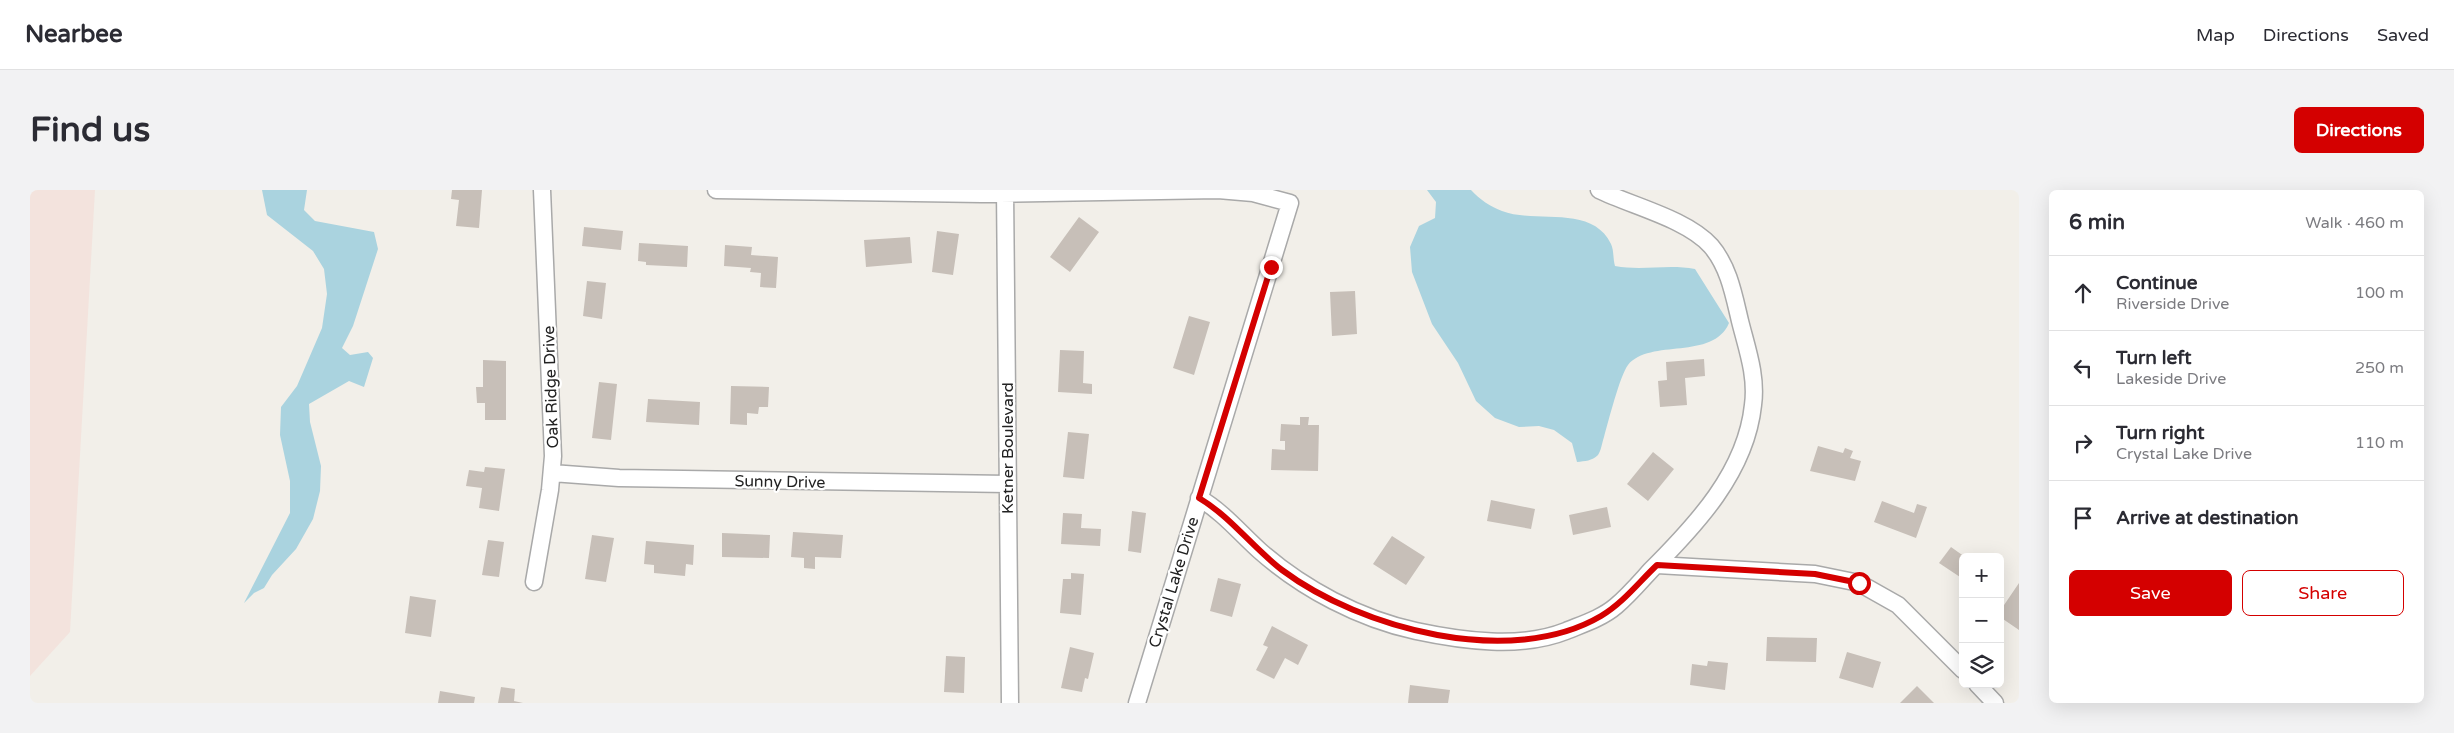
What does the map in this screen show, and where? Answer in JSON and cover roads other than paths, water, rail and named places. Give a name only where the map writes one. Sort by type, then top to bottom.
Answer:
[{"type":"street","name":"Oak Ridge Drive","points":[[534,582],[552,473],[547,279],[542,190]]},
{"type":"street","points":[[716,190],[1140,190]]},
{"type":"street","name":"Crystal Lake Drive","points":[[1137,703],[1290,203],[1252,193],[1218,190],[1140,190]]},
{"type":"street","points":[[1199,498],[1230,521],[1282,570],[1311,588],[1376,619],[1414,631],[1453,638],[1498,641],[1520,640],[1564,632],[1600,617],[1616,606],[1657,565],[1724,485],[1746,434],[1753,408],[1754,384],[1748,346],[1731,286],[1723,266],[1712,247],[1696,233],[1599,190]]},
{"type":"street","name":"Ketner Boulevard","points":[[1005,191],[1010,703]]},
{"type":"street","name":"Sunny Drive","points":[[552,473],[619,478],[1008,484]]},
{"type":"street","points":[[1657,565],[1815,574],[1859,583],[1898,605],[1959,666]]},
{"type":"street","points":[[1981,688],[1994,703]]},
{"type":"water","points":[[262,190],[307,190],[304,210],[315,221],[374,232],[378,249],[353,326],[342,348],[350,355],[368,352],[373,358],[364,387],[349,381],[309,404],[310,422],[321,466],[320,491],[313,519],[296,549],[272,575],[264,588],[254,593],[244,603],[290,513],[290,481],[280,435],[281,407],[297,386],[322,328],[327,294],[324,269],[313,251],[267,215]]},
{"type":"water","points":[[1427,190],[1471,190],[1485,202],[1515,215],[1562,217],[1577,219],[1591,224],[1602,232],[1611,244],[1615,266],[1695,269],[1729,323],[1721,335],[1710,342],[1696,346],[1651,352],[1638,357],[1628,365],[1618,388],[1599,453],[1591,460],[1577,462],[1572,443],[1554,430],[1539,426],[1519,427],[1495,418],[1476,401],[1458,363],[1432,324],[1412,272],[1410,247],[1419,226],[1435,218],[1436,202]]}]
